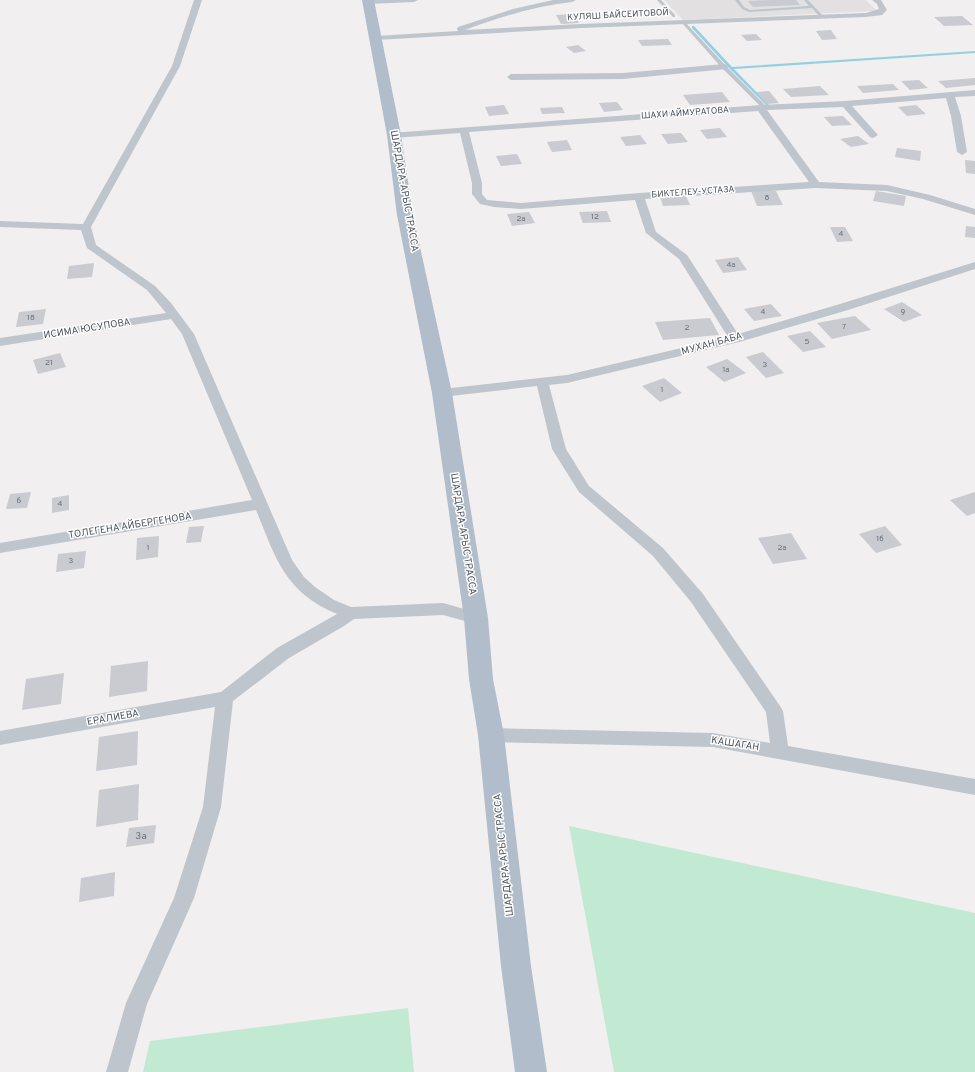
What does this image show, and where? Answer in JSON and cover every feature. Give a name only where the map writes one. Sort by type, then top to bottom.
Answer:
[{"type":"main road","name":"ШАРДАРА-АРЫС ТРАССА","points":[[368,1],[394,135],[405,215],[442,393],[476,618],[481,679],[491,735],[516,966],[531,1072]]},
{"type":"street","points":[[198,0],[176,66],[86,227],[91,246],[151,288],[188,334],[285,561],[298,581],[309,591],[328,604],[350,613],[442,609],[476,618]]},
{"type":"street","points":[[368,1],[414,0]]},
{"type":"street","points":[[452,34],[462,28],[522,7],[552,1],[572,0]]},
{"type":"street","name":"КУЛЯШ БАЙСЕИТОВОЙ","points":[[376,38],[683,22],[860,15],[879,13],[883,10],[876,0]]},
{"type":"street","points":[[674,16],[683,22]]},
{"type":"street","points":[[512,77],[623,76],[724,67]]},
{"type":"street","name":"ШАХИ АЙМУРАТОВА","points":[[394,135],[464,131],[762,107],[845,104],[975,93]]},
{"type":"street","points":[[950,95],[956,116],[962,152]]},
{"type":"street","points":[[845,104],[873,135]]},
{"type":"street","points":[[762,107],[816,185]]},
{"type":"street","name":"БИКТЕЛЕУ-УСТАЗА","points":[[464,131],[477,183],[477,194],[484,202],[494,204],[521,206],[639,196],[816,185],[887,188],[926,197],[975,212]]},
{"type":"street","points":[[639,196],[651,233],[683,257],[735,339]]},
{"type":"street","points":[[0,224],[86,227]]},
{"type":"street","name":"МУХАН БАБА","points":[[442,393],[567,379],[735,339],[844,307],[975,265]]},
{"type":"street","name":"ИСИМА ЮСУПОВА","points":[[0,342],[174,315]]},
{"type":"street","points":[[542,381],[559,449],[584,489],[658,552],[697,598],[774,711],[780,752]]},
{"type":"street","name":"ТОЛЕГЕНА АЙБЕРГЕНОВА","points":[[0,548],[260,504]]},
{"type":"street","points":[[117,1072],[137,1003],[184,898],[212,807],[225,698],[283,653],[338,622],[350,613]]},
{"type":"street","name":"ЕРАЛИЕВА","points":[[0,738],[225,698]]},
{"type":"street","name":"КАШАГАН","points":[[491,735],[713,740],[975,788]]},
{"type":"lane","points":[[660,0],[674,16]]},
{"type":"lane","points":[[737,0],[742,8],[749,11],[813,7]]},
{"type":"lane","points":[[806,0],[821,16]]},
{"type":"lane","points":[[683,22],[762,107]]},
{"type":"shaded area","points":[[664,0],[866,0],[877,11],[683,20]]},
{"type":"green space","points":[[569,826],[975,913],[975,1072],[614,1072]]},
{"type":"green space","points":[[408,1008],[414,1072],[143,1072],[150,1041]]},
{"type":"building","points":[[796,0],[800,5],[753,7],[748,1]]},
{"type":"building","points":[[574,14],[579,23],[561,24],[556,15]]},
{"type":"building","points":[[962,16],[973,25],[944,26],[934,17]]},
{"type":"building","points":[[831,30],[837,39],[822,40],[816,31]]},
{"type":"building","points":[[756,34],[762,40],[747,41],[741,35]]},
{"type":"building","points":[[668,39],[672,45],[642,46],[638,40]]},
{"type":"building","points":[[578,45],[586,51],[574,53],[566,47]]},
{"type":"building","points":[[975,78],[975,85],[946,88],[938,81]]},
{"type":"building","points":[[919,80],[928,88],[910,90],[901,81]]},
{"type":"building","points":[[893,84],[899,90],[863,93],[857,86]]},
{"type":"building","points":[[820,86],[829,95],[791,97],[783,89]]},
{"type":"building","points":[[769,91],[779,103],[767,104],[757,92]]},
{"type":"building","points":[[722,92],[730,102],[690,105],[683,95]]},
{"type":"building","points":[[617,102],[623,110],[604,112],[599,103]]},
{"type":"building","points":[[504,105],[509,114],[489,116],[485,107]]},
{"type":"building","points":[[916,105],[926,114],[907,116],[898,107]]},
{"type":"building","points":[[562,107],[565,113],[542,114],[540,108]]},
{"type":"building","points":[[843,116],[852,125],[832,126],[824,117]]},
{"type":"building","points":[[720,128],[727,137],[707,139],[700,130]]},
{"type":"building","points":[[681,133],[688,142],[668,144],[661,134]]},
{"type":"building","points":[[640,135],[647,144],[626,146],[620,137]]},
{"type":"building","points":[[858,136],[869,144],[851,147],[840,139]]},
{"type":"building","points":[[567,140],[572,150],[552,152],[547,142]]},
{"type":"building","points":[[897,148],[921,151],[920,161],[895,157]]},
{"type":"building","points":[[517,154],[522,164],[501,166],[496,156]]},
{"type":"building","points":[[965,160],[975,161],[975,174],[966,173]]},
{"type":"building","points":[[751,191],[776,191],[783,205],[757,206]]},
{"type":"building","points":[[876,191],[906,196],[904,206],[873,201]]},
{"type":"building","points":[[686,196],[690,205],[663,206],[660,197]]},
{"type":"building","points":[[607,211],[611,222],[583,223],[579,212]]},
{"type":"building","points":[[529,212],[535,223],[512,226],[507,214]]},
{"type":"building","points":[[966,226],[975,227],[975,238],[965,237]]},
{"type":"building","points":[[830,227],[845,227],[853,241],[837,242]]},
{"type":"building","points":[[738,257],[747,270],[723,273],[715,260]]},
{"type":"building","points":[[94,263],[92,277],[67,279],[69,266]]},
{"type":"building","points":[[902,302],[922,315],[904,322],[884,309]]},
{"type":"building","points":[[771,304],[782,316],[754,321],[744,309]]},
{"type":"building","points":[[46,309],[43,324],[16,327],[19,312]]},
{"type":"building","points":[[855,316],[871,330],[832,339],[817,323]]},
{"type":"building","points":[[710,318],[719,335],[663,340],[655,322]]},
{"type":"building","points":[[810,331],[826,347],[803,352],[787,336]]},
{"type":"building","points":[[763,352],[784,373],[766,378],[746,357]]},
{"type":"building","points":[[60,353],[66,367],[38,374],[33,360]]},
{"type":"building","points":[[727,359],[746,373],[724,382],[706,367]]},
{"type":"building","points":[[664,378],[682,393],[660,402],[642,386]]},
{"type":"building","points":[[31,492],[27,508],[6,509],[10,494]]},
{"type":"building","points":[[975,492],[975,513],[967,516],[950,500]]},
{"type":"building","points":[[69,495],[69,510],[52,513],[52,498]]},
{"type":"building","points":[[204,526],[201,542],[186,543],[189,527]]},
{"type":"building","points":[[885,526],[902,545],[876,553],[859,534]]},
{"type":"building","points":[[791,533],[807,559],[773,564],[758,538]]},
{"type":"building","points":[[159,536],[158,557],[136,560],[137,538]]},
{"type":"building","points":[[86,551],[84,568],[56,572],[58,554]]},
{"type":"building","points":[[148,661],[147,691],[109,697],[111,666]]},
{"type":"building","points":[[64,673],[61,704],[22,710],[26,679]]},
{"type":"building","points":[[138,731],[137,765],[96,771],[99,737]]},
{"type":"building","points":[[139,784],[138,820],[96,827],[99,790]]},
{"type":"building","points":[[156,825],[154,843],[126,847],[129,828]]},
{"type":"building","points":[[115,872],[114,896],[79,902],[81,878]]},
{"type":"waterway","points":[[693,27],[731,68]]},
{"type":"waterway","points":[[731,68],[975,52]]},
{"type":"waterway","points":[[731,68],[768,106]]}]
